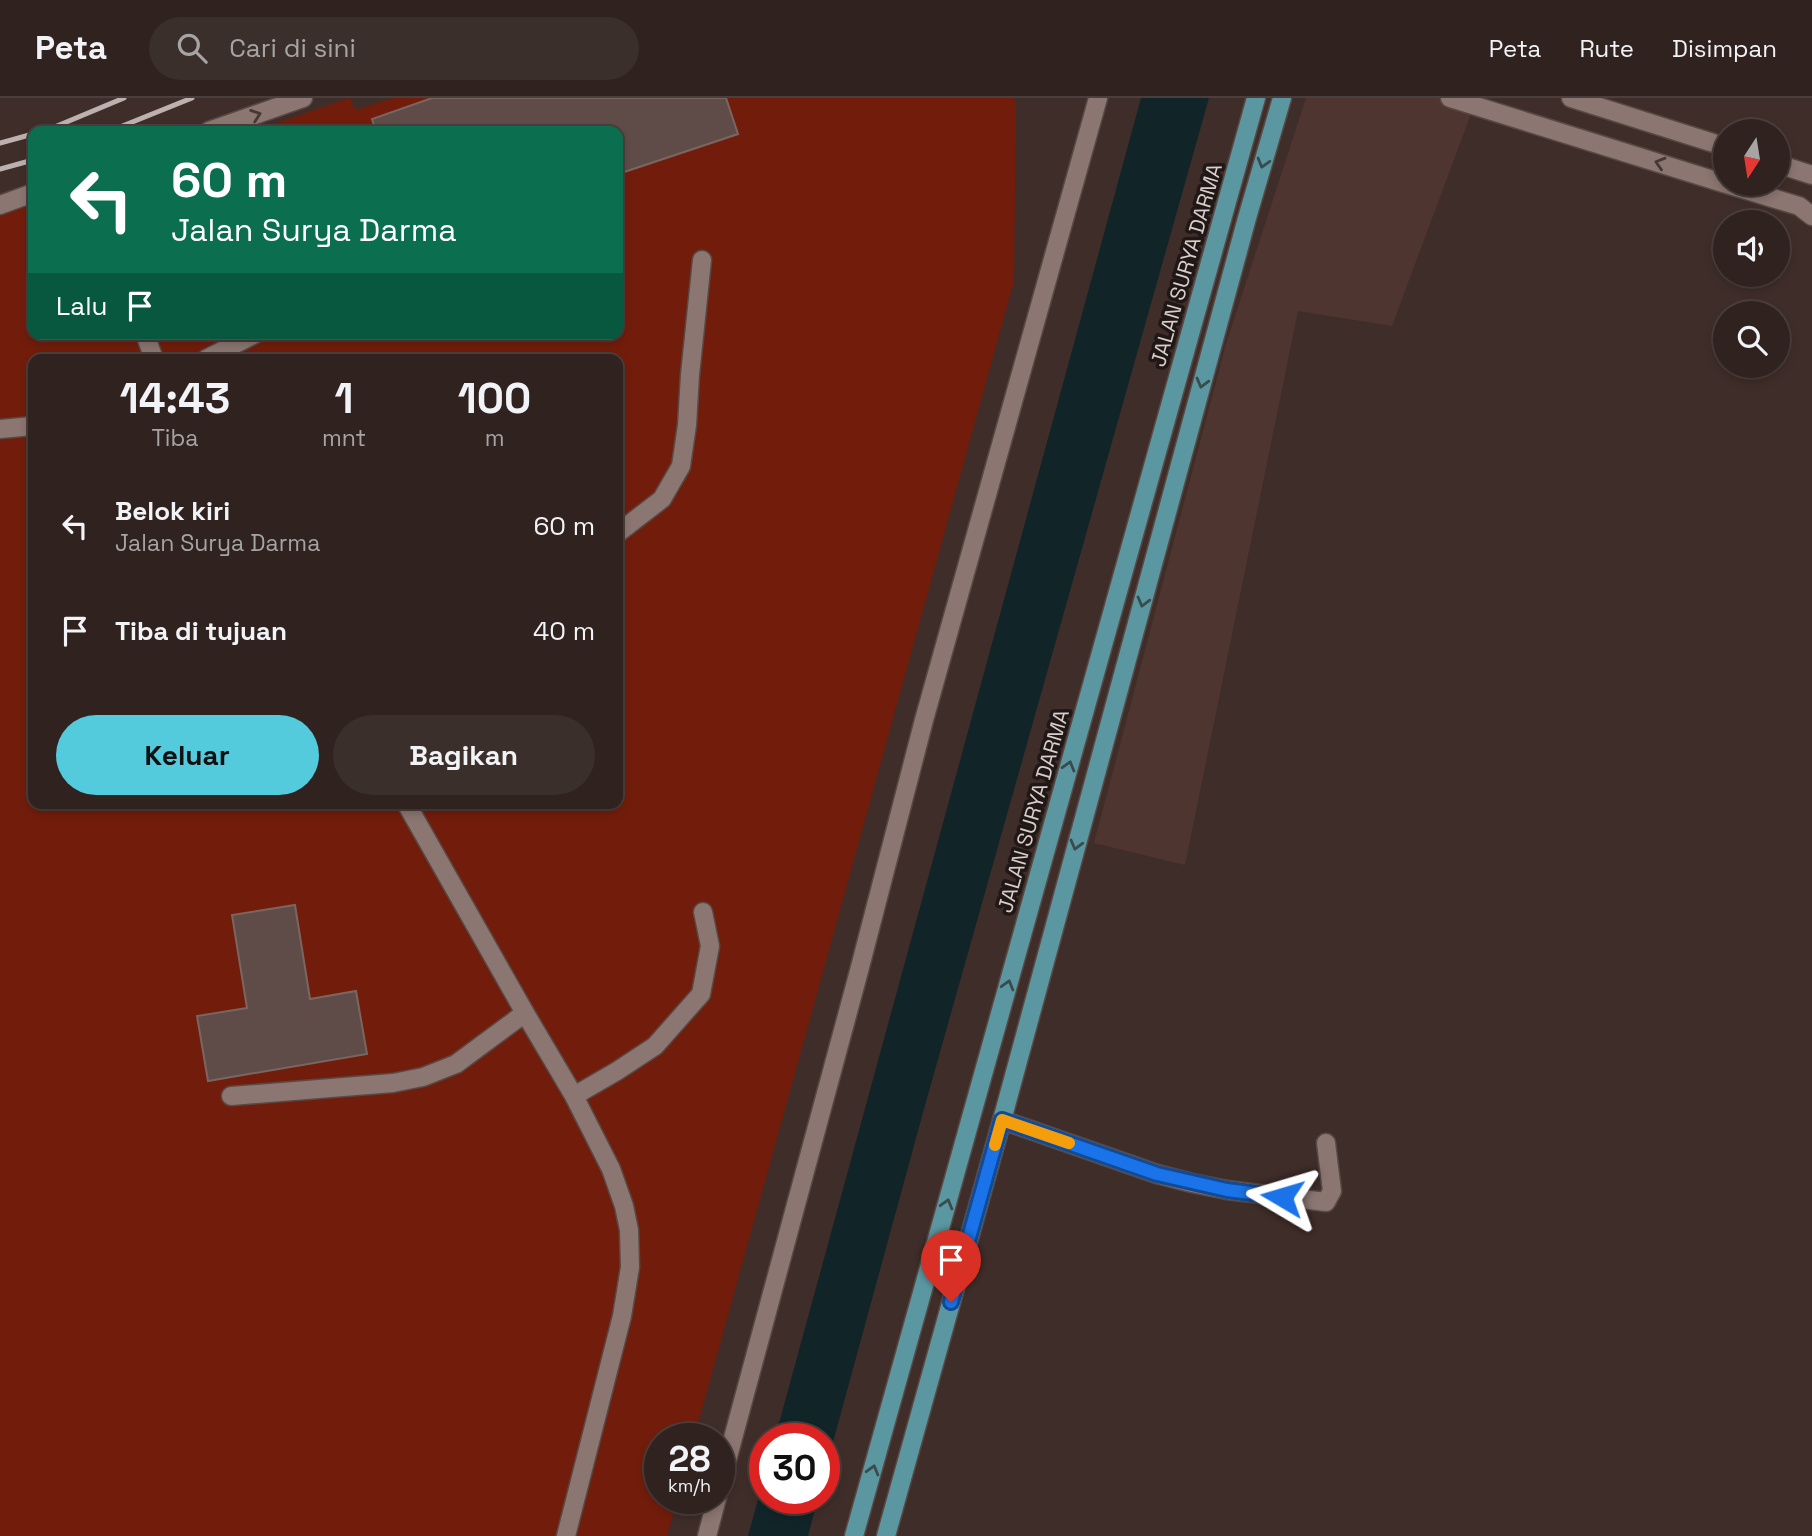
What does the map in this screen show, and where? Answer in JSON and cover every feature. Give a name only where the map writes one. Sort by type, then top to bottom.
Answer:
[{"type":"main road","name":"JALAN SURYA DARMA","points":[[854,1536],[1256,98]]},
{"type":"main road","points":[[886,1536],[1282,98]]},
{"type":"street","points":[[223,126],[303,98]]},
{"type":"street","points":[[735,1431],[924,720],[1098,98]]},
{"type":"street","points":[[1451,98],[1713,180]]},
{"type":"street","points":[[1571,98],[1713,143]]},
{"type":"street","points":[[1790,168],[1812,175]]},
{"type":"street","points":[[0,205],[28,196]]},
{"type":"street","points":[[1766,196],[1799,206],[1812,216]]},
{"type":"street","points":[[623,529],[662,499],[681,466],[702,260]]},
{"type":"street","points":[[216,354],[243,340]]},
{"type":"street","points":[[0,429],[28,426]]},
{"type":"street","points":[[409,809],[574,1096],[618,1186],[629,1230],[630,1267],[622,1316],[566,1536]]},
{"type":"street","points":[[574,1096],[655,1046],[701,994],[710,946],[703,912]]},
{"type":"street","points":[[231,1096],[393,1083],[424,1077],[456,1064],[525,1013]]},
{"type":"street","points":[[1002,1120],[1157,1174],[1192,1183],[1326,1202],[1332,1191],[1326,1143]]},
{"type":"street","points":[[707,1536],[713,1514]]},
{"type":"shaded area","points":[[349,98],[356,110],[393,98],[1013,98],[1016,104],[1014,281],[698,1423],[644,1423],[644,1514],[673,1514],[667,1536],[0,1536],[0,215],[28,207],[28,340],[623,340],[623,126],[268,126]]},
{"type":"shaded area","points":[[1306,98],[1477,98],[1392,326],[1298,311],[1185,865],[1094,843],[1226,344]]},
{"type":"water","points":[[1141,98],[1209,98],[838,1423],[779,1423]]},
{"type":"water","points":[[754,1514],[814,1514],[808,1536],[748,1536]]},
{"type":"building","points":[[432,98],[726,98],[738,134],[623,172],[623,126],[374,126],[372,119]]},
{"type":"building","points":[[295,905],[310,999],[356,991],[367,1054],[208,1081],[197,1016],[247,1008],[232,915]]},
{"type":"railway","points":[[57,126],[124,98]]},
{"type":"railway","points":[[122,126],[192,98]]},
{"type":"railway","points":[[0,143],[28,135]]},
{"type":"railway","points":[[0,169],[28,161]]},
{"type":"slow traffic","points":[[995,1145],[1002,1120],[1069,1143]]},
{"type":"route","points":[[951,1302],[1002,1120],[1157,1174],[1227,1190],[1282,1197]]}]
